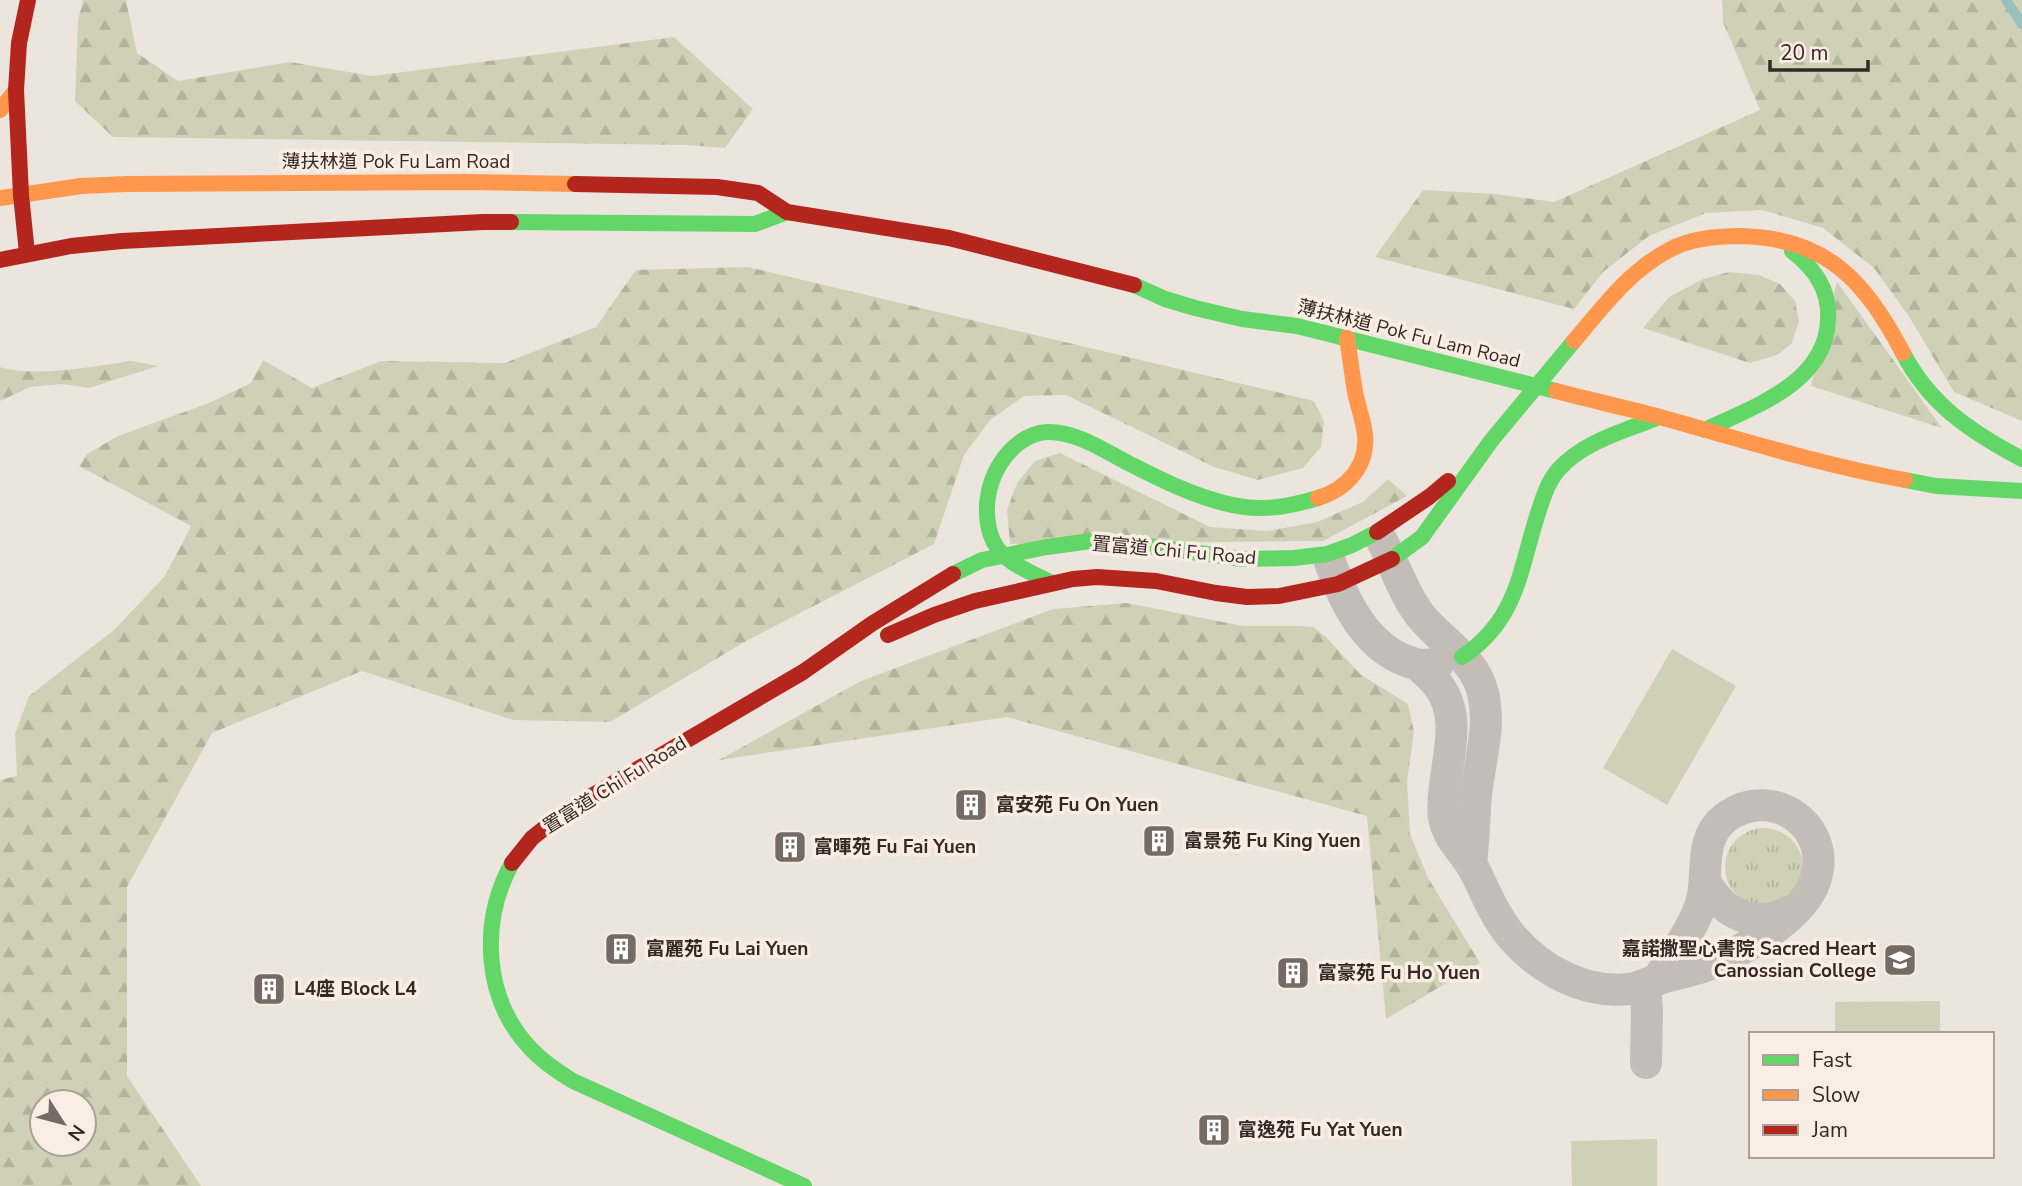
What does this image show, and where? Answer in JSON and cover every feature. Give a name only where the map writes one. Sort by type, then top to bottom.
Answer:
[{"type":"main road","points":[[27,253],[16,90],[19,43],[28,0]]},
{"type":"main road","points":[[0,110],[16,90]]},
{"type":"main road","name":"薄扶林道 Pok Fu Lam Road","points":[[0,198],[81,186],[127,184],[510,182],[717,187],[758,194],[787,212],[949,238],[1135,285],[1165,299],[1195,308],[1347,338],[1659,417],[1865,473],[1936,486],[2022,491]]},
{"type":"main road","name":"薄扶林道 Pok Fu Lam Road","points":[[0,260],[71,246],[122,241],[484,222],[755,224],[787,212]]},
{"type":"main road","points":[[1384,545],[1422,537],[1491,442],[1630,277],[1658,256],[1676,247],[1717,237],[1772,239],[1820,254],[1838,265],[1871,298],[1913,372],[1938,402],[1966,426],[2022,459]]},
{"type":"main road","points":[[1705,430],[1793,384],[1816,361],[1827,339],[1829,314],[1823,286],[1804,260],[1772,239]]},
{"type":"main road","points":[[1052,583],[1001,555],[988,524],[990,485],[997,468],[1020,442],[1045,432],[1073,436],[1173,486],[1229,505],[1252,508],[1296,505],[1315,500],[1338,489],[1354,476],[1365,448],[1362,411],[1356,394],[1347,338]]},
{"type":"main road","points":[[1462,657],[1489,636],[1501,621],[1542,501],[1558,470],[1583,450],[1659,417]]},
{"type":"main road","points":[[1384,545],[1429,497],[1491,442]]},
{"type":"main road","name":"置富道 Chi Fu Road","points":[[804,1186],[573,1081],[537,1055],[520,1037],[508,1017],[494,983],[489,948],[493,907],[502,881],[529,840],[545,825],[578,804],[803,673],[873,623],[950,575],[982,560],[1091,541],[1134,544],[1242,559],[1294,558],[1327,554],[1352,545],[1384,545]]},
{"type":"main road","name":"置富道 Chi Fu Road","points":[[803,673],[954,608],[1052,583],[1097,577],[1126,578],[1247,597],[1279,596],[1338,584],[1384,545]]},
{"type":"street","points":[[1384,545],[1418,613],[1462,657],[1475,673],[1483,692],[1485,745],[1476,794],[1471,863]]},
{"type":"street","points":[[1327,554],[1347,604],[1358,622],[1396,657],[1418,665],[1443,664],[1462,657]]},
{"type":"street","points":[[1418,665],[1438,685],[1448,707],[1451,729],[1445,779],[1444,819],[1452,840],[1471,863],[1492,906],[1511,936],[1529,954],[1554,972],[1586,986],[1610,990],[1631,989],[1651,982],[1692,971],[1743,949],[1775,928],[1809,894],[1816,877],[1819,860],[1815,841],[1806,825],[1792,813],[1775,806],[1756,805],[1739,810],[1724,819],[1712,834],[1705,851],[1706,883],[1695,919],[1651,982],[1647,1012],[1646,1063]]},
{"type":"street","points":[[1706,883],[1721,903],[1738,915],[1758,919],[1778,917],[1795,909]]},
{"type":"green space","points":[[83,0],[126,0],[137,53],[178,81],[290,62],[372,76],[674,37],[753,109],[725,148],[687,145],[113,137],[75,101],[78,20]]},
{"type":"green space","points":[[1722,0],[2022,0],[2022,421],[1954,392],[1910,318],[1874,268],[1823,228],[1762,210],[1706,213],[1649,236],[1603,272],[1574,309],[1375,257],[1423,190],[1496,194],[1554,202],[1760,110],[1723,22]]},
{"type":"green space","points":[[748,267],[1314,401],[1324,421],[1321,447],[1303,468],[1258,480],[1214,467],[1066,395],[1024,396],[990,420],[964,455],[934,544],[748,640],[610,722],[513,720],[362,671],[212,733],[127,887],[127,1076],[201,1186],[0,1186],[0,780],[17,776],[15,734],[29,696],[114,630],[165,576],[191,526],[79,466],[87,454],[118,436],[209,403],[251,383],[263,360],[312,388],[381,361],[505,363],[596,327],[636,270]]},
{"type":"green space","points":[[1729,272],[1759,275],[1780,284],[1795,301],[1799,321],[1792,343],[1777,355],[1750,363],[1643,328],[1669,297],[1703,279]]},
{"type":"green space","points":[[1837,282],[1942,428],[1811,386]]},
{"type":"green space","points":[[132,361],[158,366],[89,388],[62,384],[30,387],[0,401],[0,367],[47,371]]},
{"type":"green space","points":[[1060,453],[1210,527],[1267,531],[1317,522],[1363,502],[1388,479],[1407,496],[1323,541],[1010,544],[1007,510],[1017,483],[1035,461]]},
{"type":"green space","points":[[1127,603],[1243,626],[1313,627],[1326,637],[1360,674],[1408,704],[1414,732],[1407,781],[1410,834],[1428,878],[1480,963],[1386,1019],[1367,816],[1007,717],[719,760],[861,681],[1053,609]]},
{"type":"green space","points":[[1672,649],[1736,686],[1667,805],[1603,768]]},
{"type":"green space","points":[[1756,828],[1772,828],[1786,834],[1797,845],[1803,859],[1803,875],[1797,889],[1786,900],[1772,906],[1756,906],[1742,900],[1731,889],[1725,875],[1725,859],[1731,845],[1742,834]]},
{"type":"green space","points":[[1940,1001],[1940,1032],[1835,1032],[1835,1002]]},
{"type":"green space","points":[[1657,1139],[1657,1186],[1572,1186],[1571,1141]]},
{"type":"waterway","points":[[2006,0],[2022,24]]},
{"type":"traffic: fast","points":[[511,222],[755,224],[787,212]]},
{"type":"traffic: fast","points":[[1705,430],[1784,390],[1815,361],[1824,342],[1828,320],[1826,299],[1814,273],[1792,251]]},
{"type":"traffic: fast","points":[[1134,285],[1165,299],[1195,308],[1242,319],[1297,326],[1556,391]]},
{"type":"traffic: fast","points":[[1392,559],[1422,537],[1491,441],[1574,341]]},
{"type":"traffic: fast","points":[[1903,353],[1926,388],[1939,402],[1969,427],[2022,459]]},
{"type":"traffic: fast","points":[[1462,657],[1481,642],[1506,610],[1514,593],[1544,496],[1559,469],[1569,459],[1593,444],[1659,417]]},
{"type":"traffic: fast","points":[[1052,583],[1016,565],[1001,553],[991,536],[987,517],[989,489],[1000,464],[1014,447],[1033,435],[1047,432],[1079,438],[1176,486],[1236,506],[1271,508],[1318,498]]},
{"type":"traffic: fast","points":[[1905,480],[1936,486],[2022,491]]},
{"type":"traffic: fast","points":[[953,574],[982,560],[1091,541],[1134,544],[1242,559],[1294,558],[1327,554],[1377,532]]},
{"type":"traffic: fast","points":[[512,863],[495,909],[491,959],[503,1006],[514,1028],[530,1048],[573,1081],[804,1186]]},
{"type":"traffic: slow","points":[[0,110],[16,90]]},
{"type":"traffic: slow","points":[[0,198],[81,186],[127,184],[575,184]]},
{"type":"traffic: slow","points":[[1574,341],[1617,291],[1641,268],[1655,259],[1677,246],[1695,240],[1741,236],[1797,245],[1840,268],[1874,305],[1903,353]]},
{"type":"traffic: slow","points":[[1318,498],[1338,489],[1353,475],[1359,466],[1365,446],[1347,338]]},
{"type":"traffic: slow","points":[[1556,391],[1813,460],[1905,480]]},
{"type":"traffic: jam","points":[[27,253],[16,90],[19,43],[28,0]]},
{"type":"traffic: jam","points":[[575,184],[717,187],[758,193],[787,212],[949,238],[1134,285]]},
{"type":"traffic: jam","points":[[0,260],[71,246],[122,241],[511,222]]},
{"type":"traffic: jam","points":[[1377,532],[1448,481]]},
{"type":"traffic: jam","points":[[888,635],[975,601],[1073,579],[1097,577],[1156,581],[1247,597],[1279,596],[1338,584],[1392,559]]},
{"type":"traffic: jam","points":[[512,863],[532,838],[566,811],[803,672],[873,623],[953,574]]},
{"type":"place","name":"富安苑 Fu On Yuen","points":[[971,805]]},
{"type":"place","name":"富景苑 Fu King Yuen","points":[[1159,841]]},
{"type":"place","name":"富暉苑 Fu Fai Yuen","points":[[790,847]]},
{"type":"place","name":"富麗苑 Fu Lai Yuen","points":[[621,949]]},
{"type":"place","name":"嘉諾撒聖心書院 Sacred Heart Canossian College","points":[[1900,960]]},
{"type":"place","name":"富豪苑 Fu Ho Yuen","points":[[1293,973]]},
{"type":"place","name":"L4座 Block L4","points":[[269,989]]},
{"type":"place","name":"富逸苑 Fu Yat Yuen","points":[[1214,1130]]}]
